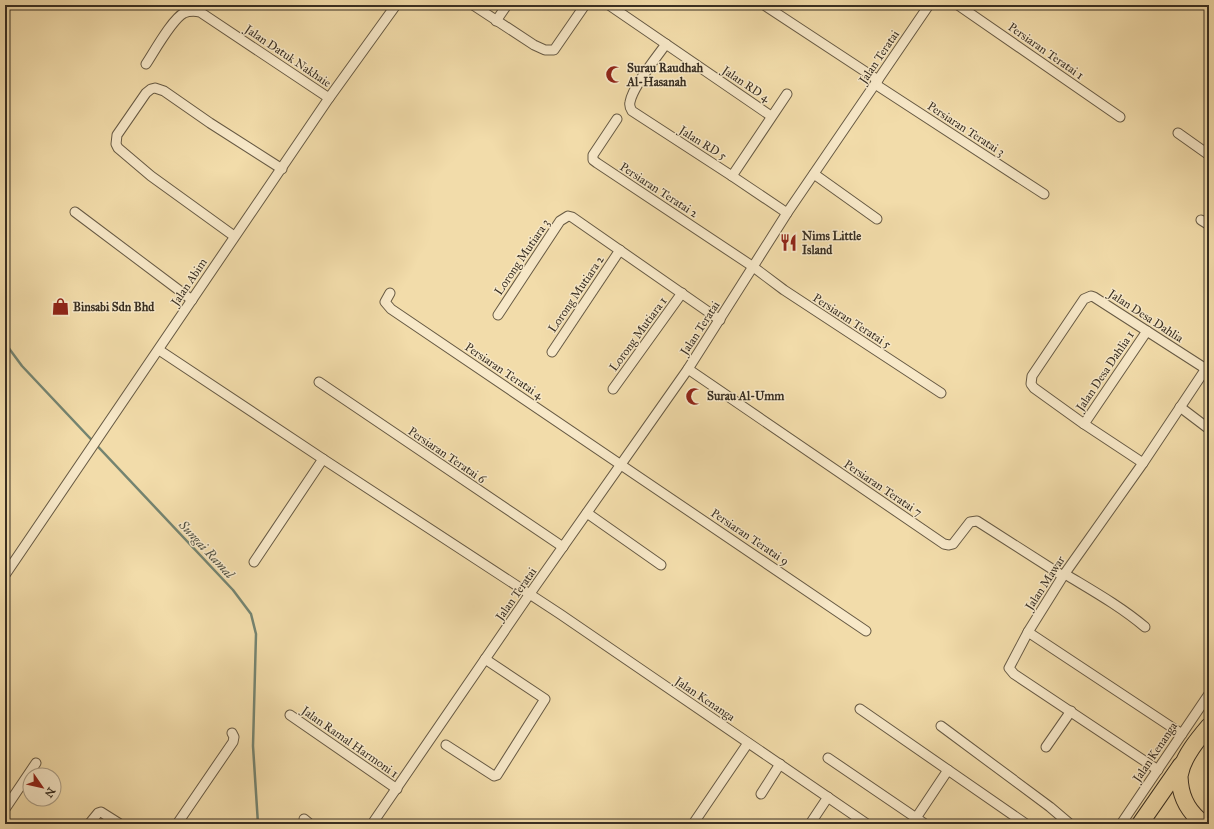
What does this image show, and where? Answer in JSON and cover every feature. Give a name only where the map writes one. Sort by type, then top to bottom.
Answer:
[{"type":"highway","points":[[1140,824],[1209,726]]},
{"type":"highway","points":[[1188,755],[1180,774],[1181,791],[1189,810],[1205,824],[1209,819]]},
{"type":"street","name":"Jalan Abim","points":[[5,575],[116,413],[234,236],[282,169],[329,98],[396,5]]},
{"type":"street","points":[[473,5],[534,45],[545,50],[554,50],[585,5]]},
{"type":"street","points":[[496,21],[507,5]]},
{"type":"street","name":"Jalan RD 4","points":[[609,5],[771,116]]},
{"type":"street","name":"Persiaran Teratai 3","points":[[764,5],[1044,194]]},
{"type":"street","name":"Jalan Teratai","points":[[372,824],[529,595],[688,369],[787,213],[929,5]]},
{"type":"street","name":"Persiaran Teratai 1","points":[[958,5],[1120,117]]},
{"type":"street","name":"Jalan Datuk Nakhaie","points":[[146,64],[171,26],[183,14],[192,11],[200,12],[329,98]]},
{"type":"street","name":"Jalan RD 5","points":[[666,44],[639,84],[630,101],[629,107],[632,111],[787,213]]},
{"type":"street","points":[[234,236],[151,176],[118,148],[116,144],[117,135],[142,98],[151,89],[159,89],[282,169]]},
{"type":"street","points":[[732,176],[787,94]]},
{"type":"street","name":"Persiaran Teratai 2","points":[[618,119],[593,155],[593,160],[752,266]]},
{"type":"street","points":[[1178,133],[1209,155]]},
{"type":"street","points":[[814,174],[877,219]]},
{"type":"street","points":[[75,212],[192,300]]},
{"type":"street","name":"Lorong Mutiara 3","points":[[498,315],[560,221],[568,216],[572,217],[620,250]]},
{"type":"street","points":[[1201,220],[1209,225]]},
{"type":"street","points":[[620,250],[720,320]]},
{"type":"street","name":"Lorong Mutiara 2","points":[[552,352],[620,250]]},
{"type":"street","name":"Persiaran Teratai 5","points":[[752,266],[784,290],[941,393]]},
{"type":"street","name":"Persiaran Teratai 4","points":[[390,293],[385,302],[390,309],[621,464]]},
{"type":"street","name":"Lorong Mutiara 1","points":[[613,389],[682,293]]},
{"type":"street","name":"Jalan Desa Dahlia","points":[[1084,424],[1034,388],[1031,384],[1032,376],[1084,299],[1088,297],[1094,297],[1147,331],[1207,366]]},
{"type":"street","name":"Jalan Desa Dahlia 1","points":[[1084,424],[1147,331]]},
{"type":"street","name":"Jalan Kenanga","points":[[158,350],[529,595],[867,824]]},
{"type":"street","name":"Jalan Mawar","points":[[1158,770],[1011,671],[1009,668],[1028,632],[1064,575],[1143,463],[1207,366]]},
{"type":"street","name":"Persiaran Teratai 7","points":[[688,369],[944,544],[953,544],[970,522],[977,521],[1064,575]]},
{"type":"street","name":"Persiaran Teratai 6","points":[[319,382],[563,547]]},
{"type":"street","points":[[1180,407],[1209,429]]},
{"type":"street","points":[[1084,424],[1143,463]]},
{"type":"street","points":[[254,562],[322,459]]},
{"type":"street","name":"Persiaran Teratai 9","points":[[621,464],[866,631]]},
{"type":"street","points":[[587,513],[661,565]]},
{"type":"street","points":[[1064,575],[1112,601],[1145,627]]},
{"type":"street","points":[[1028,632],[1182,734]]},
{"type":"street","points":[[446,745],[494,776],[497,775],[545,699],[485,659]]},
{"type":"street","name":"Jalan Kenanga","points":[[1121,824],[1209,694]]},
{"type":"street","points":[[860,709],[1026,824]]},
{"type":"street","points":[[1046,747],[1071,711]]},
{"type":"street","name":"Jalan Ramal Harmoni 1","points":[[290,715],[397,789]]},
{"type":"street","points":[[941,726],[1050,807],[1070,824]]},
{"type":"street","points":[[177,824],[233,742],[234,736],[232,733]]},
{"type":"street","points":[[694,824],[748,743]]},
{"type":"street","points":[[828,758],[914,821],[925,824]]},
{"type":"street","points":[[5,809],[36,763]]},
{"type":"street","points":[[761,794],[780,764]]},
{"type":"street","points":[[914,821],[948,770]]},
{"type":"street","points":[[810,824],[828,797]]},
{"type":"street","points":[[89,824],[98,812],[101,812],[120,824]]},
{"type":"waterway","name":"Sungai Ramal","points":[[5,343],[22,366],[233,590],[251,614],[256,634],[253,746],[258,824]]},
{"type":"place","name":"Surau Raudhah Al-Hasanah","points":[[614,75]]},
{"type":"place","name":"Nims Little Island","points":[[789,243]]},
{"type":"place","name":"Binsabi Sdn Bhd","points":[[60,307]]},
{"type":"place","name":"Surau Al-Umm","points":[[694,396]]}]
